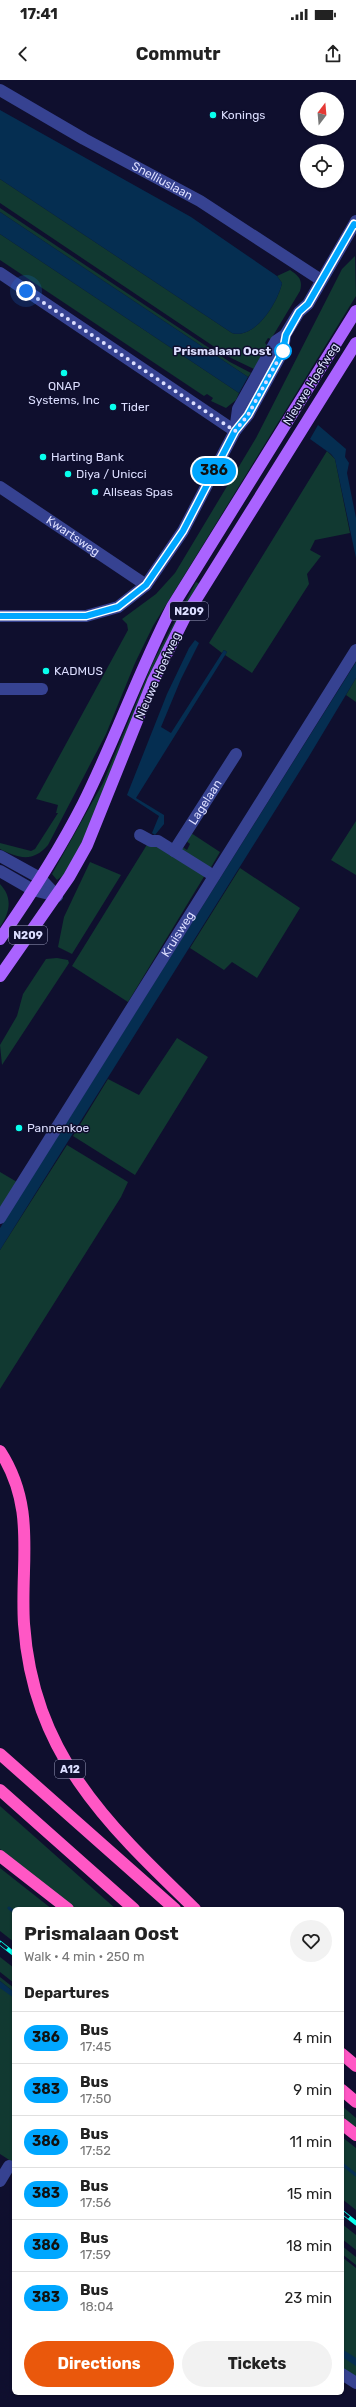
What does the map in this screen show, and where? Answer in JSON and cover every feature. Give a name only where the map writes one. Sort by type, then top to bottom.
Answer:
[{"type":"highway","name":"A12","points":[[0,1451],[14,1475],[23,1506],[25,1530],[23,1589],[25,1635],[32,1677],[48,1724],[73,1774],[99,1812],[193,1907]]},
{"type":"highway","name":"A12","points":[[0,1754],[173,1907]]},
{"type":"highway","points":[[0,1790],[132,1907]]},
{"type":"highway","points":[[0,1856],[65,1907]]},
{"type":"highway","points":[[344,2056],[356,2066]]},
{"type":"highway","points":[[344,2092],[356,2102]]},
{"type":"highway","points":[[344,2126],[356,2135]]},
{"type":"main road","name":"Nieuwe Hoefweg","points":[[0,939],[33,890],[82,804],[118,729],[150,650],[172,607],[356,311]]},
{"type":"main road","name":"Nieuwe Hoefweg","points":[[0,976],[69,878],[98,819],[165,654],[212,574],[356,343]]},
{"type":"street","name":"Snelliuslaan","points":[[0,90],[84,139],[200,202],[318,278]]},
{"type":"street","points":[[0,616],[86,616],[118,607],[146,585],[183,531],[235,431],[238,409],[276,341],[286,335],[299,312],[308,304],[318,278],[354,223],[356,209]]},
{"type":"street","points":[[0,273],[235,431]]},
{"type":"street","name":"Kwartsweg","points":[[0,486],[146,585]]},
{"type":"street","name":"Kruisweg","points":[[0,1218],[356,650]]},
{"type":"street","points":[[0,689],[42,689]]},
{"type":"street","name":"Lagelaan","points":[[174,851],[236,754]]},
{"type":"street","points":[[140,835],[151,841],[158,841],[214,876]]},
{"type":"street","points":[[0,856],[40,878],[57,896]]},
{"type":"street","points":[[0,871],[33,890],[57,896]]},
{"type":"street","points":[[0,2181],[8,2166]]},
{"type":"street","points":[[344,2375],[356,2383]]},
{"type":"green space","points":[[0,179],[232,333],[241,334],[249,331],[264,318],[280,291],[282,283],[277,276],[290,270],[296,274],[301,281],[300,291],[271,339],[268,338],[265,343],[267,345],[254,369],[231,358],[0,203]]},
{"type":"green space","points":[[0,208],[230,362],[251,373],[248,377],[0,212]]},
{"type":"green space","points":[[0,234],[239,393],[236,400],[226,408],[211,401],[213,398],[207,394],[204,396],[0,260]]},
{"type":"green space","points":[[355,256],[356,296],[153,626],[135,663],[106,734],[48,845],[42,851],[31,857],[13,855],[0,849],[0,843],[31,851],[35,849],[58,813],[56,813],[58,805],[36,799],[128,630],[127,624],[122,619],[156,594],[175,573],[256,438],[342,269]]},
{"type":"green space","points":[[327,451],[335,459],[350,533],[315,540],[310,550],[321,556],[307,574],[309,584],[252,673],[225,655],[227,652],[224,650],[222,653],[209,643]]},
{"type":"green space","points":[[196,582],[200,584],[155,663],[85,836],[65,874],[57,880],[52,874],[103,783],[153,662]]},
{"type":"green space","points":[[356,678],[356,702],[346,695]]},
{"type":"green space","points":[[356,821],[356,875],[331,860]]},
{"type":"green space","points":[[191,833],[220,852],[210,869],[181,851],[181,846],[187,850],[190,844],[185,840]]},
{"type":"green space","points":[[148,843],[157,845],[205,875],[128,1002],[72,966]]},
{"type":"green space","points":[[90,862],[121,875],[72,954],[58,947],[64,917]]},
{"type":"green space","points":[[240,868],[300,908],[257,978],[232,962],[224,970],[190,948]]},
{"type":"green space","points":[[0,884],[7,895],[9,905],[6,916],[0,927]]},
{"type":"green space","points":[[57,958],[68,960],[69,963],[2,1065],[0,1045],[17,1016],[23,994],[46,959]]},
{"type":"green space","points":[[177,1038],[208,1057],[135,1175],[73,1136],[108,1079],[139,1095]]},
{"type":"green space","points":[[67,1145],[128,1182],[121,1197],[0,1389],[0,1250]]},
{"type":"green space","points":[[0,1172],[17,1182],[0,1210]]},
{"type":"green space","points":[[0,1806],[114,1907],[73,1907],[0,1849]]},
{"type":"green space","points":[[0,1868],[49,1907],[12,1907],[12,1940],[0,1931]]},
{"type":"green space","points":[[0,1957],[12,1966],[12,1981],[0,1972]]},
{"type":"green space","points":[[0,1977],[12,1986],[12,1990],[0,1981]]},
{"type":"green space","points":[[0,1985],[12,1994],[12,2162],[0,2154]]},
{"type":"green space","points":[[344,2108],[356,2118],[356,2128],[344,2119]]},
{"type":"green space","points":[[344,2139],[356,2148],[356,2210],[344,2201]]},
{"type":"green space","points":[[344,2226],[356,2235],[356,2250],[344,2241]]},
{"type":"green space","points":[[344,2248],[356,2257],[356,2265],[344,2256]]},
{"type":"green space","points":[[344,2259],[356,2268],[356,2377],[344,2369]]},
{"type":"water","points":[[0,110],[191,217],[277,276],[282,283],[280,291],[264,318],[249,331],[241,334],[232,333],[0,179]]},
{"type":"water","points":[[0,212],[248,377],[239,393],[0,234]]},
{"type":"water","points":[[318,425],[346,449],[345,457],[349,463],[347,473],[356,518],[356,558],[335,459],[331,454],[310,439]]},
{"type":"water","points":[[195,640],[199,643],[181,679],[161,727],[171,733],[224,650],[227,652],[136,798],[164,815],[164,824],[155,835],[152,833],[159,816],[127,795],[167,694],[189,648]]},
{"type":"water","points":[[356,662],[356,678],[308,758],[0,1250],[0,1228]]},
{"type":"water","points":[[0,1981],[12,1990],[12,1997],[0,1988]]},
{"type":"water","points":[[344,2350],[356,2358],[356,2366],[344,2358]]},
{"type":"waterway","points":[[344,2166],[356,2175]]},
{"type":"railway","points":[[0,1943],[12,1952]]},
{"type":"railway","points":[[344,2214],[356,2223]]},
{"type":"bus line","name":"386","points":[[0,616],[86,616],[118,607],[134,596],[146,585],[183,531],[235,431],[248,415],[283,351],[286,335],[299,312],[308,304],[354,224],[356,225]]},
{"type":"place","name":"Konings","points":[[213,115]]},
{"type":"place","name":"Prismalaan Oost","points":[[283,351]]},
{"type":"place","name":"QNAP Systems, Inc","points":[[64,373]]},
{"type":"place","name":"Tider","points":[[113,407]]},
{"type":"place","name":"Harting Bank","points":[[43,457]]},
{"type":"place","name":"Diya / Unicci","points":[[68,474]]},
{"type":"place","name":"Allseas Spas","points":[[95,492]]},
{"type":"place","name":"KADMUS","points":[[46,671]]},
{"type":"place","name":"Pannenkoe","points":[[19,1128]]},
{"type":"route","points":[[26,291],[235,431],[248,415],[283,351]]}]
